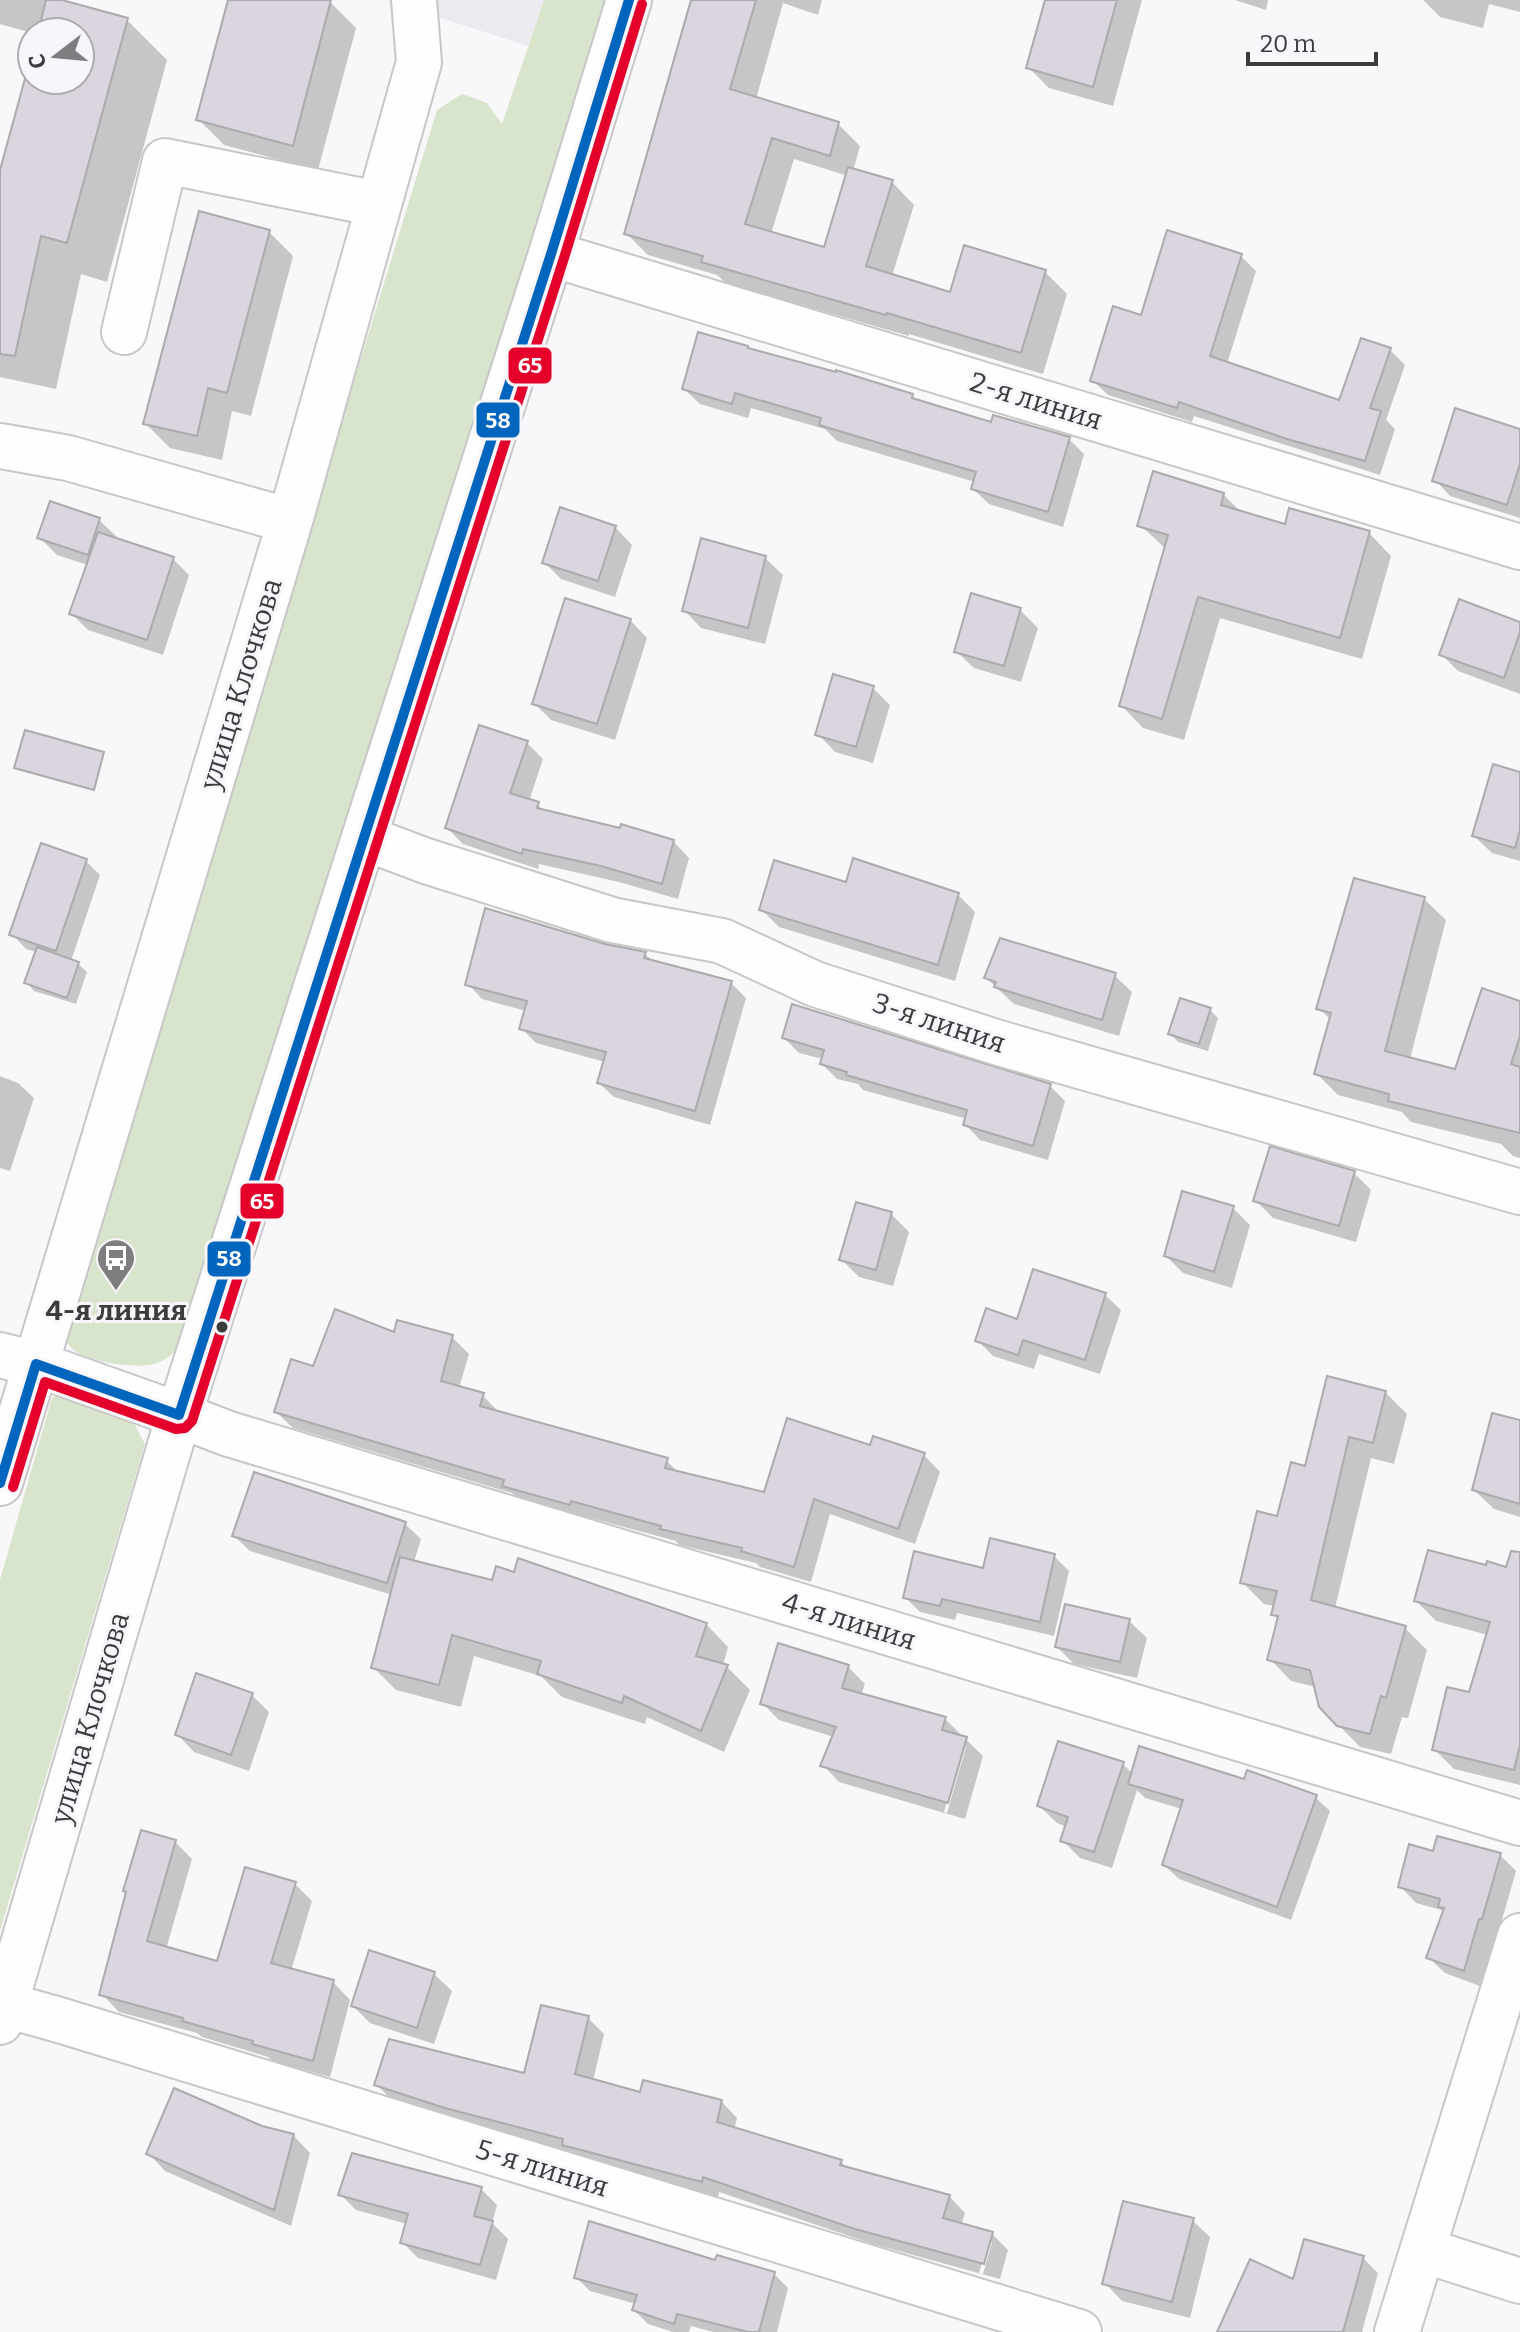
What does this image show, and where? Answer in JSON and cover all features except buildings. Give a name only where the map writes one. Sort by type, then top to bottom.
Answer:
[{"type":"street","name":"улица Клочкова","points":[[0,1483],[18,1359],[290,521],[419,62],[414,0]]},
{"type":"street","name":"улица Клочкова","points":[[2,2014],[179,1415],[551,254],[629,0]]},
{"type":"street","points":[[124,332],[165,161],[378,204]]},
{"type":"street","name":"2-я линия","points":[[551,254],[1520,547]]},
{"type":"street","points":[[0,446],[68,458],[290,521]]},
{"type":"street","name":"3-я линия","points":[[365,838],[426,861],[612,920],[722,941],[815,984],[999,1043],[1520,1192]]},
{"type":"street","points":[[18,1359],[179,1415]]},
{"type":"street","name":"4-я линия","points":[[179,1415],[229,1434],[1520,1823]]},
{"type":"street","points":[[1397,2332],[1520,1936]]},
{"type":"street","name":"5-я линия","points":[[2,2014],[56,2019],[1079,2332]]},
{"type":"street","points":[[1423,2250],[1520,2281]]},
{"type":"shaded area","points":[[385,0],[544,0],[528,46]]},
{"type":"green space","points":[[544,0],[608,0],[185,1343],[163,1361],[154,1364],[136,1366],[90,1358],[72,1349],[62,1335],[437,110],[462,94],[487,103],[502,124]]},
{"type":"green space","points":[[65,1392],[131,1418],[145,1444],[0,1931],[0,1580],[52,1398]]},
{"type":"transit line","name":"58","points":[[0,1483],[36,1364],[179,1415],[551,254],[629,0]]},
{"type":"transit line","name":"65","points":[[13,1487],[45,1382],[176,1429],[185,1428],[192,1421],[564,258],[642,4]]},
{"type":"place","name":"4-я линия","points":[[116,1292]]}]
